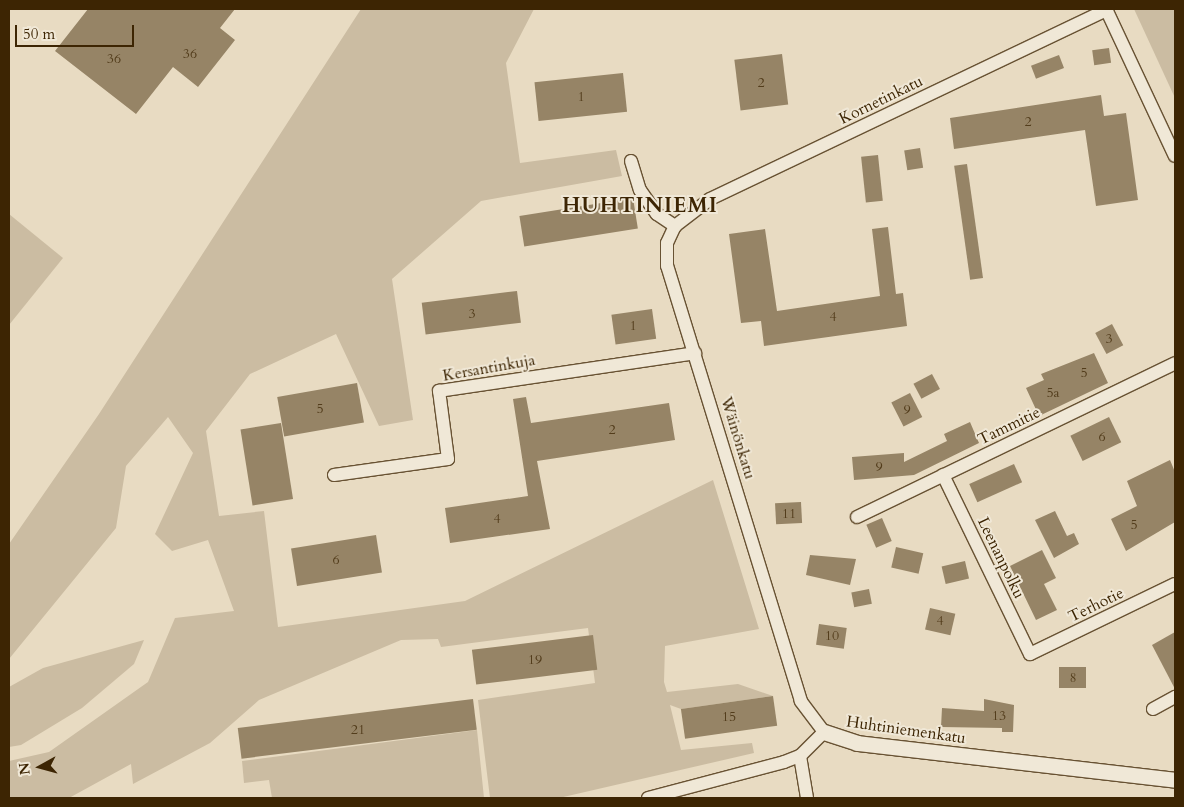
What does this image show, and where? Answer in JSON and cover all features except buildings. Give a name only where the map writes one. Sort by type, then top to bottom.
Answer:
[{"type":"street","points":[[1107,9],[1175,156]]},
{"type":"street","name":"Kornetinkatu","points":[[674,226],[710,200],[1107,9]]},
{"type":"street","points":[[631,161],[640,190],[657,214],[674,226]]},
{"type":"street","name":"Wäinönkatu","points":[[674,226],[667,244],[667,266],[801,701],[824,732]]},
{"type":"street","name":"Kersantinkuja","points":[[334,476],[448,459],[439,391],[695,353]]},
{"type":"street","name":"Tammitie","points":[[856,517],[1175,364]]},
{"type":"street","name":"Leenanpolku","points":[[943,475],[1030,654]]},
{"type":"street","name":"Terhotie","points":[[1030,654],[1175,584]]},
{"type":"street","points":[[1153,709],[1175,697]]},
{"type":"street","name":"Huhtiniemenkatu","points":[[648,798],[800,756],[824,732],[857,743],[1175,780]]},
{"type":"street","points":[[800,756],[808,798]]},
{"type":"shaded area","points":[[361,9],[534,9],[506,63],[520,163],[616,150],[622,176],[481,201],[392,279],[413,420],[379,426],[336,334],[250,374],[206,431],[219,516],[264,511],[278,627],[465,601],[713,480],[759,629],[665,646],[664,682],[667,692],[738,684],[773,696],[681,709],[670,705],[681,750],[752,743],[754,753],[559,798],[490,798],[478,700],[595,683],[588,628],[441,647],[438,639],[401,640],[259,700],[210,743],[133,784],[131,764],[69,798],[9,798],[9,761],[49,752],[148,682],[175,618],[234,611],[208,540],[172,551],[155,534],[193,453],[168,417],[126,466],[116,528],[9,659],[9,544],[99,414]]},
{"type":"shaded area","points":[[1134,9],[1175,9],[1175,98]]},
{"type":"shaded area","points":[[9,214],[63,258],[9,325]]},
{"type":"shaded area","points":[[144,640],[134,664],[82,708],[21,745],[9,747],[9,687],[43,668]]},
{"type":"shaded area","points":[[477,730],[484,798],[272,798],[269,780],[244,783],[242,761]]},
{"type":"district","name":"HUHTINIEMI","points":[[640,206]]}]
